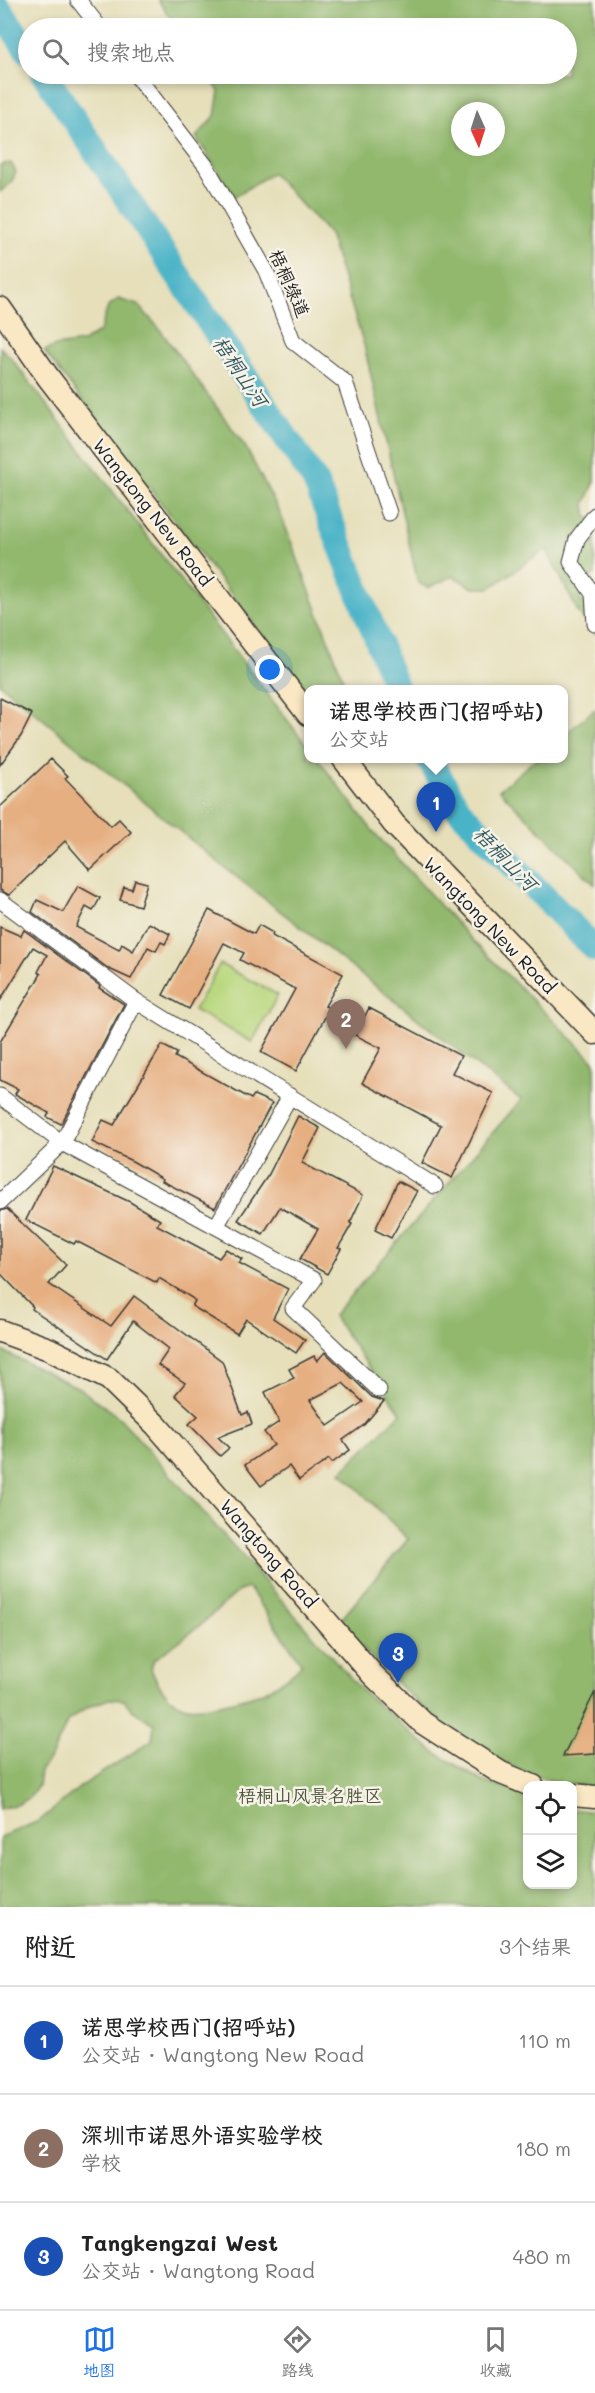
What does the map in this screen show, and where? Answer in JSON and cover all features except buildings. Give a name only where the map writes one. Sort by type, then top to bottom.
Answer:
[{"type":"street","points":[[78,0],[92,18]]},
{"type":"street","name":"梧桐绿道","points":[[143,84],[206,166],[266,271],[293,341],[345,382],[389,513]]},
{"type":"street","name":"Wangtong New Road","points":[[0,308],[48,377],[304,708]]},
{"type":"street","points":[[595,515],[576,539],[571,562],[593,594],[595,624]]},
{"type":"street","name":"Wangtong New Road","points":[[346,763],[394,824],[595,1033]]},
{"type":"street","points":[[0,900],[136,1001],[435,1186]]},
{"type":"street","points":[[0,1202],[62,1143],[136,1001]]},
{"type":"street","points":[[0,1096],[62,1143],[217,1225],[314,1280],[293,1308],[379,1390]]},
{"type":"street","points":[[217,1225],[290,1096]]},
{"type":"street","name":"Wangtong Road","points":[[0,1331],[49,1349],[109,1379],[156,1425],[373,1674],[423,1723],[501,1773],[523,1781]]},
{"type":"street","points":[[577,1795],[595,1797]]},
{"type":"green space","points":[[158,0],[595,0],[595,481],[585,504],[587,517],[595,520],[595,574],[586,581],[580,598],[582,603],[595,601],[595,634],[577,610],[546,549],[490,588],[473,588],[453,576],[428,588],[418,583],[364,345],[329,234],[272,173],[234,197],[196,137],[215,116],[219,91],[214,84],[577,84],[577,18],[170,18]]},
{"type":"green space","points":[[11,163],[16,172],[11,183],[0,192],[0,165]]},
{"type":"green space","points":[[118,299],[138,305],[158,327],[245,446],[281,515],[345,685],[304,685],[304,689],[44,351],[56,346],[83,342],[100,331],[108,307]]},
{"type":"green space","points":[[0,347],[11,358],[304,742],[304,763],[321,763],[372,830],[469,937],[595,1062],[595,1788],[577,1785],[577,1781],[545,1779],[514,1767],[458,1735],[407,1693],[339,1622],[408,1539],[341,1472],[401,1413],[333,1316],[521,1100],[225,868],[0,684]]},
{"type":"green space","points":[[595,709],[595,885],[499,790],[531,763],[568,763],[568,732]]},
{"type":"green space","points":[[220,964],[278,995],[252,1042],[194,1010]]},
{"type":"green space","name":"梧桐山风景名胜区","points":[[0,1350],[79,1388],[120,1418],[363,1692],[433,1751],[482,1781],[523,1795],[523,1889],[577,1889],[577,1810],[595,1812],[595,1907],[0,1907],[0,1837],[39,1821],[80,1787],[152,1740],[154,1724],[132,1710],[124,1700],[109,1699],[88,1707],[68,1721],[51,1757],[40,1771],[38,1786],[31,1796],[19,1804],[0,1809]],"holes":[[[249,1588],[302,1664],[262,1692],[226,1703],[190,1707],[178,1704],[167,1696],[151,1668],[154,1660],[197,1628],[239,1591]]]},
{"type":"waterway","name":"梧桐山河","points":[[0,10],[18,36]]},
{"type":"waterway","name":"梧桐山河","points":[[51,84],[315,481],[395,685]]},
{"type":"waterway","name":"梧桐山河","points":[[431,763],[460,811],[595,949]]},
{"type":"place","name":"诺思学校西门(招呼站)","points":[[436,832]]},
{"type":"place","name":"深圳市诺思外语实验学校","points":[[346,1049]]},
{"type":"place","name":"Tangkengzai West","points":[[398,1683]]}]
